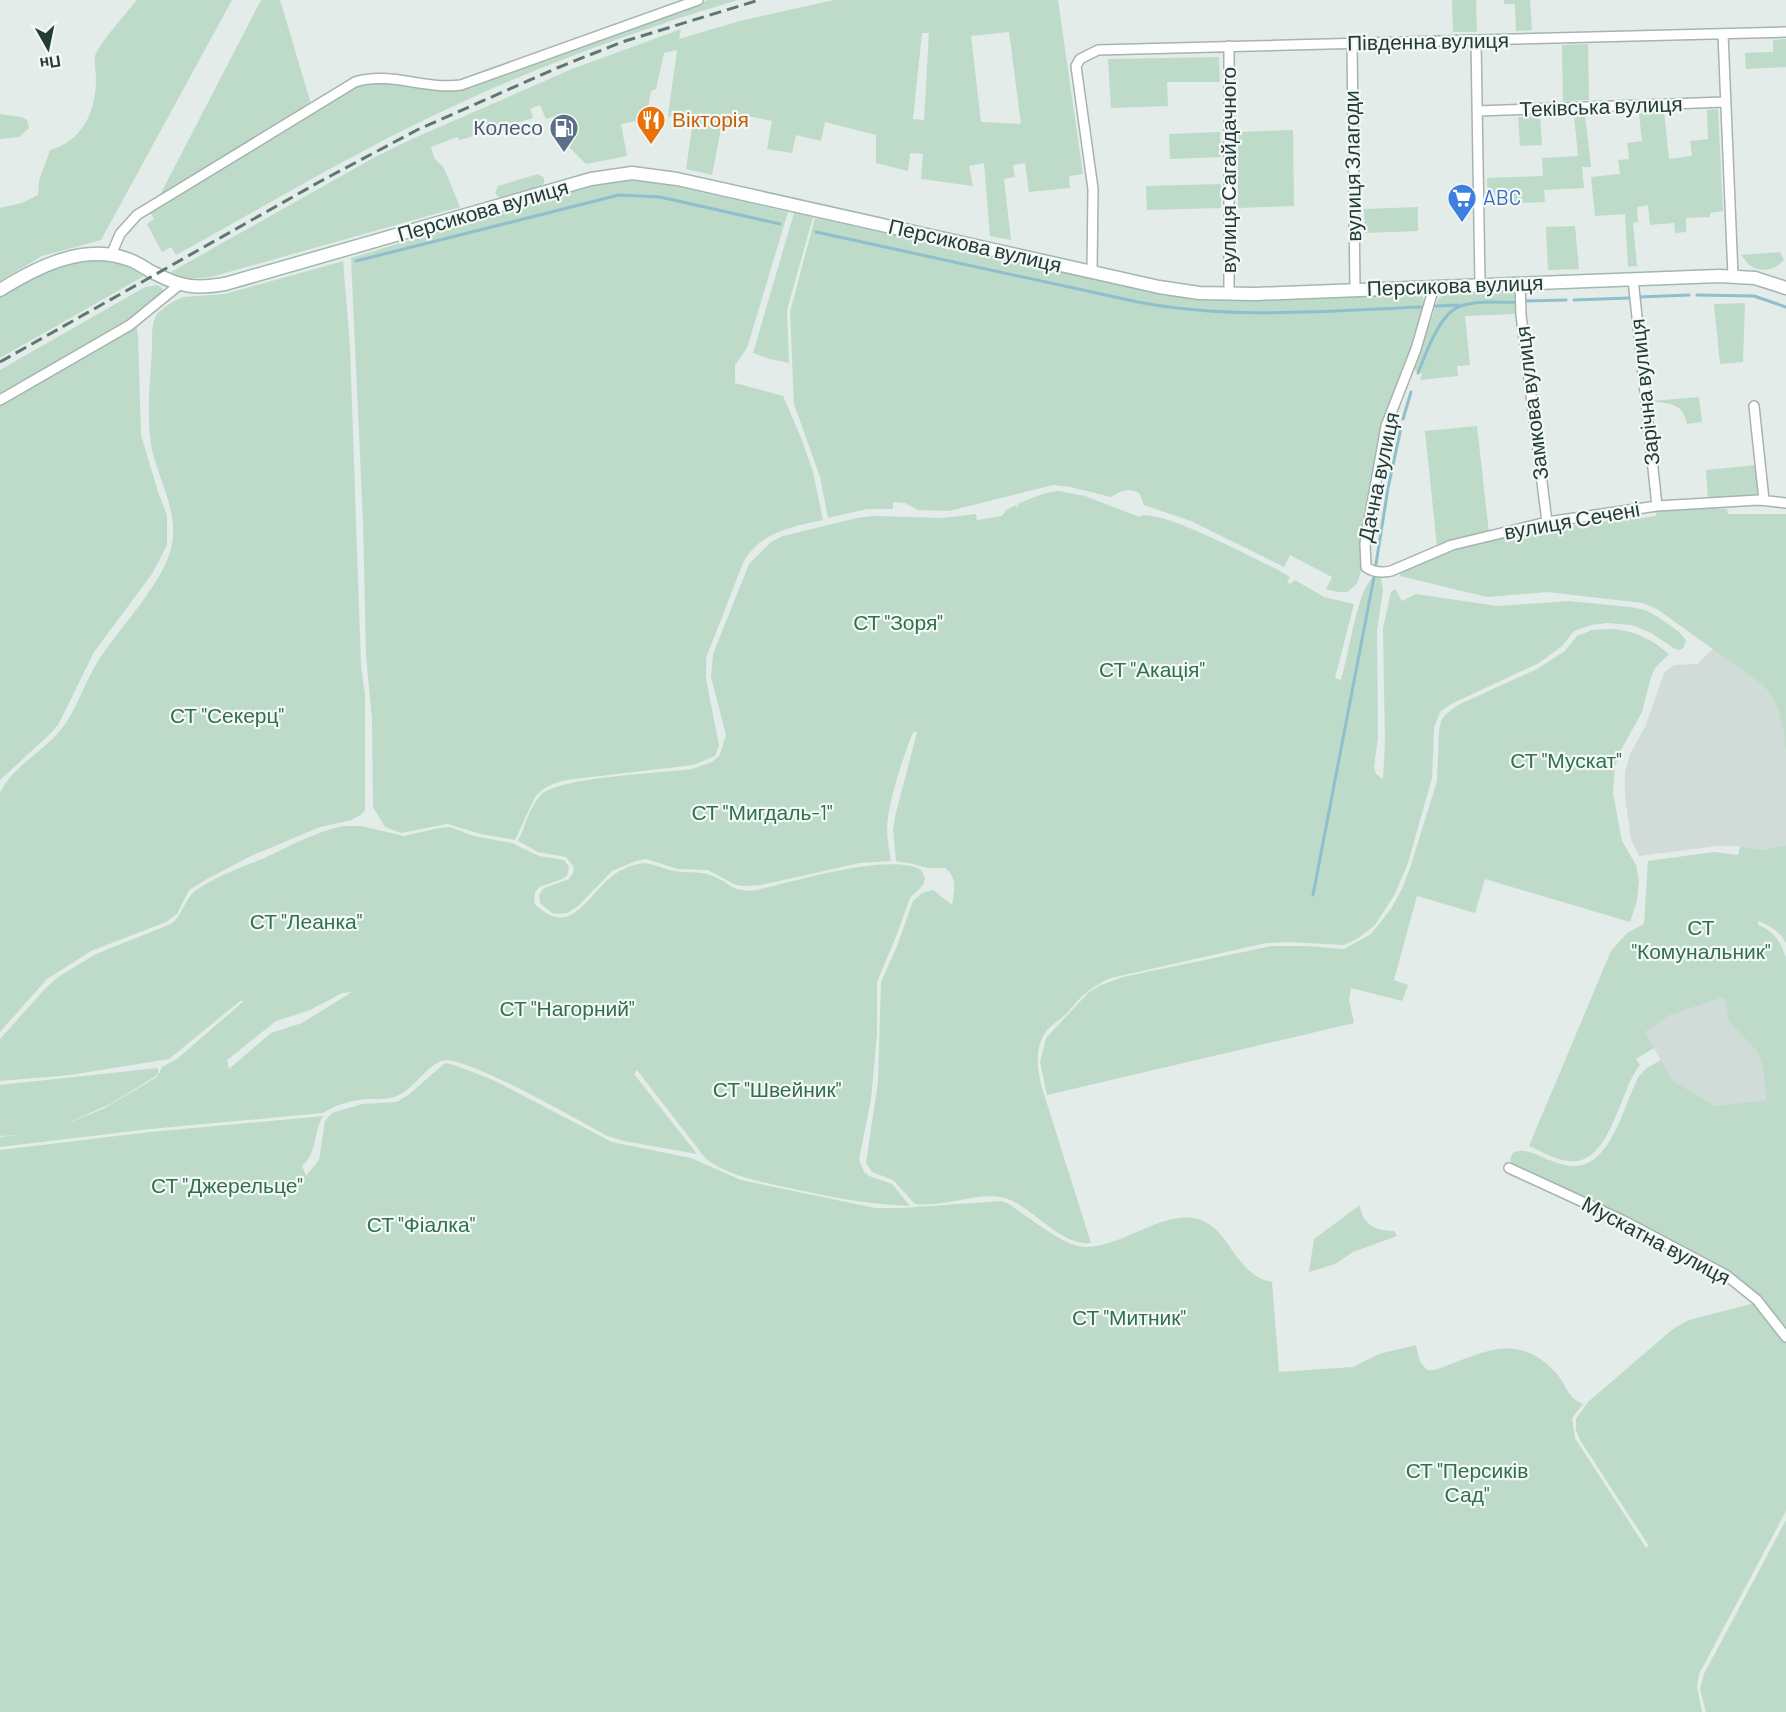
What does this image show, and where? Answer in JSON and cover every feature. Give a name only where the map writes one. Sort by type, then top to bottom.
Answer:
[{"type":"main road","name":"Персикова вулиця","points":[[0,290],[31,271],[52,262],[78,257],[111,255],[132,261],[179,285],[194,288],[225,284],[591,179],[632,173],[677,179],[1174,290],[1229,293],[1354,290],[1733,276],[1747,276],[1786,288]]},
{"type":"street","points":[[111,255],[120,234],[137,215],[355,82],[376,77],[441,86],[461,85],[698,0]]},
{"type":"street","name":"Південна вулиця","points":[[1092,272],[1093,189],[1076,66],[1080,59],[1088,54],[1109,49],[1786,32]]},
{"type":"street","points":[[1723,34],[1733,276]]},
{"type":"street","points":[[1476,40],[1480,285]]},
{"type":"street","name":"вулиця Злагоди","points":[[1352,43],[1354,290]]},
{"type":"street","name":"вулиця Сагайдачного","points":[[1229,46],[1229,293]]},
{"type":"street","name":"Теківська вулиця","points":[[1477,111],[1725,102]]},
{"type":"street","points":[[1732,257],[1747,276]]},
{"type":"street","name":"Зарічна вулиця","points":[[1633,279],[1657,506]]},
{"type":"street","name":"Замкова вулиця","points":[[1520,283],[1521,315],[1547,522]]},
{"type":"street","points":[[0,400],[130,324],[179,285]]},
{"type":"street","name":"Дачна вулиця","points":[[1365,567],[1365,543],[1386,426],[1419,340],[1434,286]]},
{"type":"street","points":[[1754,406],[1764,500]]},
{"type":"street","name":"вулиця Сечені","points":[[1365,567],[1375,571],[1391,571],[1452,545],[1547,522],[1657,506],[1764,500],[1786,503]]},
{"type":"street","name":"Мускатна вулиця","points":[[1509,1168],[1624,1221],[1726,1275],[1757,1300],[1786,1336]]},
{"type":"shaded area","points":[[1713,649],[1763,685],[1781,711],[1786,754],[1786,845],[1762,850],[1740,846],[1717,846],[1639,856],[1631,839],[1625,796],[1625,772],[1630,754],[1646,725],[1664,673],[1674,665],[1697,664]]},
{"type":"shaded area","points":[[1724,997],[1729,1022],[1760,1057],[1766,1100],[1715,1106],[1672,1080],[1645,1032],[1653,1024],[1668,1016]]},
{"type":"green space","points":[[137,0],[232,0],[101,240],[42,256],[0,281],[0,208],[22,203],[38,195],[39,181],[50,150],[71,140],[79,132],[90,113],[95,91],[97,51]]},
{"type":"green space","points":[[261,0],[280,0],[311,104],[160,195]]},
{"type":"green space","points":[[708,0],[738,0],[643,30],[502,84],[367,149],[176,255],[171,247],[162,252],[147,224],[154,219],[149,211],[357,86],[383,82],[436,89],[462,89]]},
{"type":"green space","points":[[834,0],[1058,0],[1083,174],[1069,176],[1070,188],[1029,192],[1025,163],[1013,165],[1015,177],[1004,179],[1011,240],[990,236],[984,163],[969,166],[973,186],[921,179],[923,154],[910,153],[908,171],[876,163],[876,135],[825,122],[821,141],[796,135],[792,153],[767,149],[772,121],[748,116],[746,128],[722,123],[712,175],[686,169],[693,121],[668,116],[677,50],[664,53],[656,89],[651,91],[646,119],[621,124],[627,156],[586,164],[564,142],[556,116],[546,119],[540,105],[530,109],[533,118],[460,140],[457,137],[431,147],[434,158],[444,168],[460,207],[211,277],[186,279],[171,272],[375,157],[412,139],[572,69],[681,29],[679,39],[740,21]],"holes":[[[1009,32],[1021,124],[981,122],[971,36]],[[922,33],[929,33],[924,120],[913,119]]]},
{"type":"green space","points":[[1452,0],[1476,0],[1477,32],[1453,32]]},
{"type":"green space","points":[[1504,0],[1530,0],[1532,30],[1516,31],[1515,4],[1504,4]]},
{"type":"green space","points":[[1786,39],[1786,67],[1746,69],[1745,53],[1773,52],[1773,40]]},
{"type":"green space","points":[[1588,44],[1589,100],[1563,101],[1562,45]]},
{"type":"green space","points":[[1219,57],[1220,82],[1167,82],[1168,106],[1111,108],[1108,59]]},
{"type":"green space","points":[[1718,109],[1723,211],[1710,213],[1710,217],[1686,218],[1686,232],[1675,233],[1674,223],[1650,225],[1648,205],[1637,207],[1638,222],[1633,223],[1637,266],[1628,267],[1625,214],[1595,216],[1591,177],[1620,174],[1618,160],[1629,159],[1627,143],[1642,141],[1639,113],[1664,111],[1669,159],[1692,156],[1690,141],[1708,139],[1707,110]]},
{"type":"green space","points":[[0,114],[21,117],[27,120],[29,128],[19,137],[0,139]]},
{"type":"green space","points":[[1574,115],[1585,115],[1591,167],[1582,167],[1584,188],[1544,190],[1545,202],[1488,204],[1487,178],[1543,176],[1542,158],[1578,156]]},
{"type":"green space","points":[[1540,116],[1542,145],[1520,146],[1518,117]]},
{"type":"green space","points":[[1293,130],[1294,206],[1238,208],[1238,132]]},
{"type":"green space","points":[[1220,132],[1221,157],[1170,159],[1169,134]]},
{"type":"green space","points":[[538,174],[544,178],[541,186],[505,198],[495,193],[498,186]]},
{"type":"green space","points":[[620,180],[661,183],[788,212],[747,348],[735,365],[735,383],[783,396],[813,472],[823,520],[788,529],[767,538],[758,544],[743,563],[706,658],[706,679],[719,745],[715,756],[693,765],[566,780],[553,784],[535,797],[515,840],[481,834],[447,824],[401,833],[385,827],[373,807],[372,720],[366,654],[363,521],[351,258],[578,189]]},
{"type":"green space","points":[[1221,184],[1221,208],[1147,210],[1146,186]]},
{"type":"green space","points":[[1418,207],[1418,231],[1365,233],[1364,209]]},
{"type":"green space","points":[[794,213],[813,217],[787,310],[789,363],[753,353]]},
{"type":"green space","points":[[815,218],[1139,288],[1413,293],[1422,296],[1425,303],[1418,331],[1391,402],[1362,542],[1362,568],[1356,585],[1347,592],[1326,589],[1332,577],[1290,555],[1284,567],[1191,521],[1144,505],[1139,493],[1131,490],[1111,497],[1053,485],[949,511],[918,510],[905,503],[893,502],[893,509],[867,509],[828,518],[820,477],[794,404],[790,312]]},
{"type":"green space","points":[[1575,226],[1579,269],[1548,270],[1546,227]]},
{"type":"green space","points":[[1780,252],[1784,260],[1768,270],[1749,265],[1741,255]]},
{"type":"green space","points":[[99,260],[125,265],[144,276],[0,358],[0,297],[47,271],[71,263]]},
{"type":"green space","name":"СТ \"Секерц\"","points":[[343,261],[350,346],[361,666],[365,695],[365,810],[351,820],[320,827],[251,856],[207,879],[189,890],[177,914],[166,922],[91,951],[47,979],[0,1032],[0,793],[12,775],[52,740],[65,725],[103,653],[152,587],[170,553],[173,537],[172,514],[152,450],[149,425],[152,334],[155,318],[171,303],[183,297],[225,294]]},
{"type":"green space","points":[[158,285],[163,289],[161,295],[128,322],[0,396],[0,370],[145,287]]},
{"type":"green space","points":[[1510,291],[1514,293],[1516,314],[1465,316],[1470,365],[1457,366],[1458,376],[1420,380],[1422,374],[1414,369],[1438,299],[1449,294]]},
{"type":"green space","points":[[1745,303],[1743,362],[1720,364],[1714,304]]},
{"type":"green space","points":[[134,327],[137,328],[138,337],[141,435],[167,515],[167,545],[152,574],[94,652],[58,725],[0,780],[0,406]]},
{"type":"green space","points":[[1699,397],[1702,422],[1687,424],[1679,408],[1651,401]]},
{"type":"green space","points":[[1477,426],[1489,533],[1437,547],[1425,431]]},
{"type":"green space","points":[[1757,465],[1760,496],[1708,499],[1706,470]]},
{"type":"green space","points":[[1059,491],[1085,496],[1139,517],[1149,515],[1185,526],[1280,571],[1290,577],[1287,582],[1290,584],[1295,580],[1324,597],[1354,604],[1335,678],[1341,680],[1363,594],[1374,577],[1381,578],[1383,591],[1377,630],[1378,737],[1374,767],[1376,774],[1383,779],[1385,743],[1383,628],[1391,592],[1395,589],[1402,601],[1416,594],[1497,606],[1569,601],[1630,607],[1645,610],[1658,617],[1678,631],[1686,640],[1684,647],[1680,650],[1632,625],[1607,623],[1591,625],[1574,631],[1562,646],[1539,663],[1451,704],[1440,712],[1434,728],[1432,778],[1408,863],[1395,894],[1375,925],[1357,939],[1344,945],[1266,943],[1111,978],[1087,992],[1047,1030],[1038,1051],[1040,1081],[1091,1243],[1068,1238],[1026,1209],[1005,1198],[995,1196],[937,1204],[915,1204],[893,1180],[872,1172],[866,1163],[878,1082],[881,982],[913,901],[922,893],[933,890],[952,905],[954,895],[952,876],[945,868],[927,868],[896,861],[893,830],[895,817],[917,732],[913,732],[890,806],[887,828],[891,861],[860,863],[761,885],[743,886],[736,885],[708,870],[678,869],[646,859],[612,871],[578,906],[567,913],[558,914],[552,913],[540,903],[539,895],[544,888],[569,879],[574,867],[566,857],[538,852],[518,841],[534,805],[541,795],[551,789],[588,780],[692,769],[712,762],[719,756],[726,735],[711,677],[713,654],[749,564],[771,542],[783,536],[873,516],[942,518],[976,514],[977,520],[1002,516],[1006,510],[1016,505],[1018,509],[1018,504],[1043,494]]},
{"type":"green space","points":[[1727,509],[1728,514],[1786,514],[1786,754],[1783,726],[1778,710],[1763,685],[1657,609],[1643,603],[1547,592],[1487,597],[1400,576],[1400,572],[1445,552],[1509,536],[1509,538],[1518,536],[1518,534],[1641,515],[1642,518],[1656,516],[1656,511]]},
{"type":"green space","name":"СТ \"Мускат\"","points":[[1612,629],[1643,637],[1669,654],[1655,668],[1642,712],[1615,766],[1613,793],[1622,841],[1636,865],[1639,880],[1637,901],[1630,922],[1485,879],[1475,913],[1417,896],[1394,980],[1408,985],[1402,1001],[1351,988],[1349,1000],[1354,1023],[1047,1095],[1040,1062],[1046,1038],[1089,992],[1101,985],[1123,977],[1272,946],[1344,949],[1371,934],[1391,909],[1411,865],[1437,781],[1439,731],[1445,715],[1458,705],[1537,669],[1565,651],[1577,636],[1592,630]]},
{"type":"green space","points":[[343,826],[361,826],[404,836],[450,827],[474,836],[512,843],[539,856],[564,860],[569,867],[567,876],[539,887],[535,892],[534,903],[546,913],[557,917],[567,917],[575,912],[616,873],[642,863],[674,871],[706,874],[748,891],[865,866],[907,865],[921,870],[925,878],[923,885],[910,898],[877,982],[877,1034],[871,1099],[859,1160],[864,1172],[892,1184],[910,1206],[823,1195],[726,1171],[706,1159],[637,1070],[634,1074],[697,1154],[607,1136],[496,1077],[453,1061],[441,1061],[407,1090],[394,1097],[350,1102],[323,1113],[150,1129],[0,1147],[0,1137],[19,1135],[0,1136],[0,1085],[158,1068],[156,1076],[110,1104],[61,1126],[103,1109],[157,1077],[162,1067],[177,1059],[244,1001],[240,1001],[169,1059],[70,1075],[0,1081],[0,1039],[44,990],[58,977],[96,954],[171,924],[191,895],[210,881],[302,840]],"holes":[[[352,992],[302,1023],[271,1033],[229,1069],[227,1060],[276,1021],[310,1010],[342,993]]]},
{"type":"green space","name":"СТ \"Комунальник\"","points":[[1786,845],[1786,943],[1781,935],[1771,927],[1758,921],[1758,925],[1768,930],[1776,938],[1786,958],[1786,1332],[1752,1292],[1513,1167],[1510,1159],[1513,1153],[1520,1151],[1567,1165],[1577,1166],[1588,1163],[1597,1157],[1612,1137],[1639,1076],[1661,1060],[1672,1080],[1715,1106],[1766,1100],[1760,1057],[1729,1022],[1724,997],[1668,1016],[1645,1032],[1654,1048],[1636,1059],[1640,1065],[1612,1124],[1595,1152],[1583,1159],[1569,1161],[1553,1157],[1529,1146],[1611,951],[1627,933],[1644,924],[1648,861],[1714,852],[1738,855],[1740,846],[1762,850]]},
{"type":"green space","points":[[445,1063],[493,1080],[612,1142],[691,1158],[741,1180],[875,1208],[1001,1201],[1061,1239],[1078,1246],[1092,1247],[1172,1219],[1187,1217],[1201,1220],[1220,1233],[1250,1271],[1272,1282],[1279,1372],[1353,1367],[1379,1354],[1416,1345],[1420,1362],[1427,1370],[1435,1370],[1497,1349],[1527,1352],[1541,1360],[1556,1373],[1573,1398],[1583,1404],[1572,1418],[1575,1438],[1646,1548],[1649,1546],[1580,1440],[1576,1430],[1576,1419],[1588,1402],[1673,1329],[1689,1320],[1755,1303],[1786,1341],[1786,1511],[1699,1674],[1697,1687],[1702,1712],[0,1712],[0,1150],[150,1132],[323,1116],[311,1155],[302,1166],[306,1176],[319,1160],[325,1121],[332,1113],[362,1104],[396,1102],[407,1096]]},
{"type":"green space","points":[[1360,1205],[1364,1218],[1371,1226],[1394,1231],[1397,1236],[1353,1252],[1335,1264],[1309,1272],[1314,1239]]},
{"type":"green space","points":[[1786,1520],[1786,1712],[1706,1712],[1700,1689],[1704,1674]]},
{"type":"waterway","points":[[356,261],[619,195],[660,197],[780,224]]},
{"type":"waterway","points":[[816,232],[1173,308],[1279,313],[1421,307]]},
{"type":"waterway","points":[[1639,297],[1689,295]]},
{"type":"waterway","points":[[1697,295],[1754,296],[1786,307]]},
{"type":"waterway","points":[[1574,300],[1629,298]]},
{"type":"waterway","points":[[1525,301],[1566,300]]},
{"type":"waterway","points":[[1418,373],[1435,334],[1453,310],[1474,303],[1518,302]]},
{"type":"waterway","points":[[1435,306],[1458,305]]},
{"type":"waterway","points":[[1403,419],[1411,392]]},
{"type":"waterway","points":[[1376,564],[1388,488],[1401,428]]},
{"type":"waterway","points":[[1313,895],[1374,577]]},
{"type":"railway","points":[[0,362],[321,181],[417,130],[622,42],[759,0]]},
{"type":"place","name":"Вікторія","points":[[651,146]]},
{"type":"place","name":"Колесо","points":[[564,154]]},
{"type":"place","name":"ABC","points":[[1462,224]]},
{"type":"park label","name":"СТ \"Зоря\"","points":[[898,623]]},
{"type":"park label","name":"СТ \"Акація\"","points":[[1152,670]]},
{"type":"park label","name":"СТ \"Мигдаль-1\"","points":[[762,813]]},
{"type":"park label","name":"СТ \"Леанка\"","points":[[306,922]]},
{"type":"park label","name":"СТ \"Нагорний\"","points":[[567,1009]]},
{"type":"park label","name":"СТ \"Швейник\"","points":[[777,1090]]},
{"type":"park label","name":"СТ \"Джерельце\"","points":[[227,1186]]},
{"type":"park label","name":"СТ \"Фіалка\"","points":[[421,1225]]},
{"type":"park label","name":"СТ \"Митник\"","points":[[1129,1318]]},
{"type":"park label","name":"СТ \"Персиків Сад\"","points":[[1467,1483]]}]
